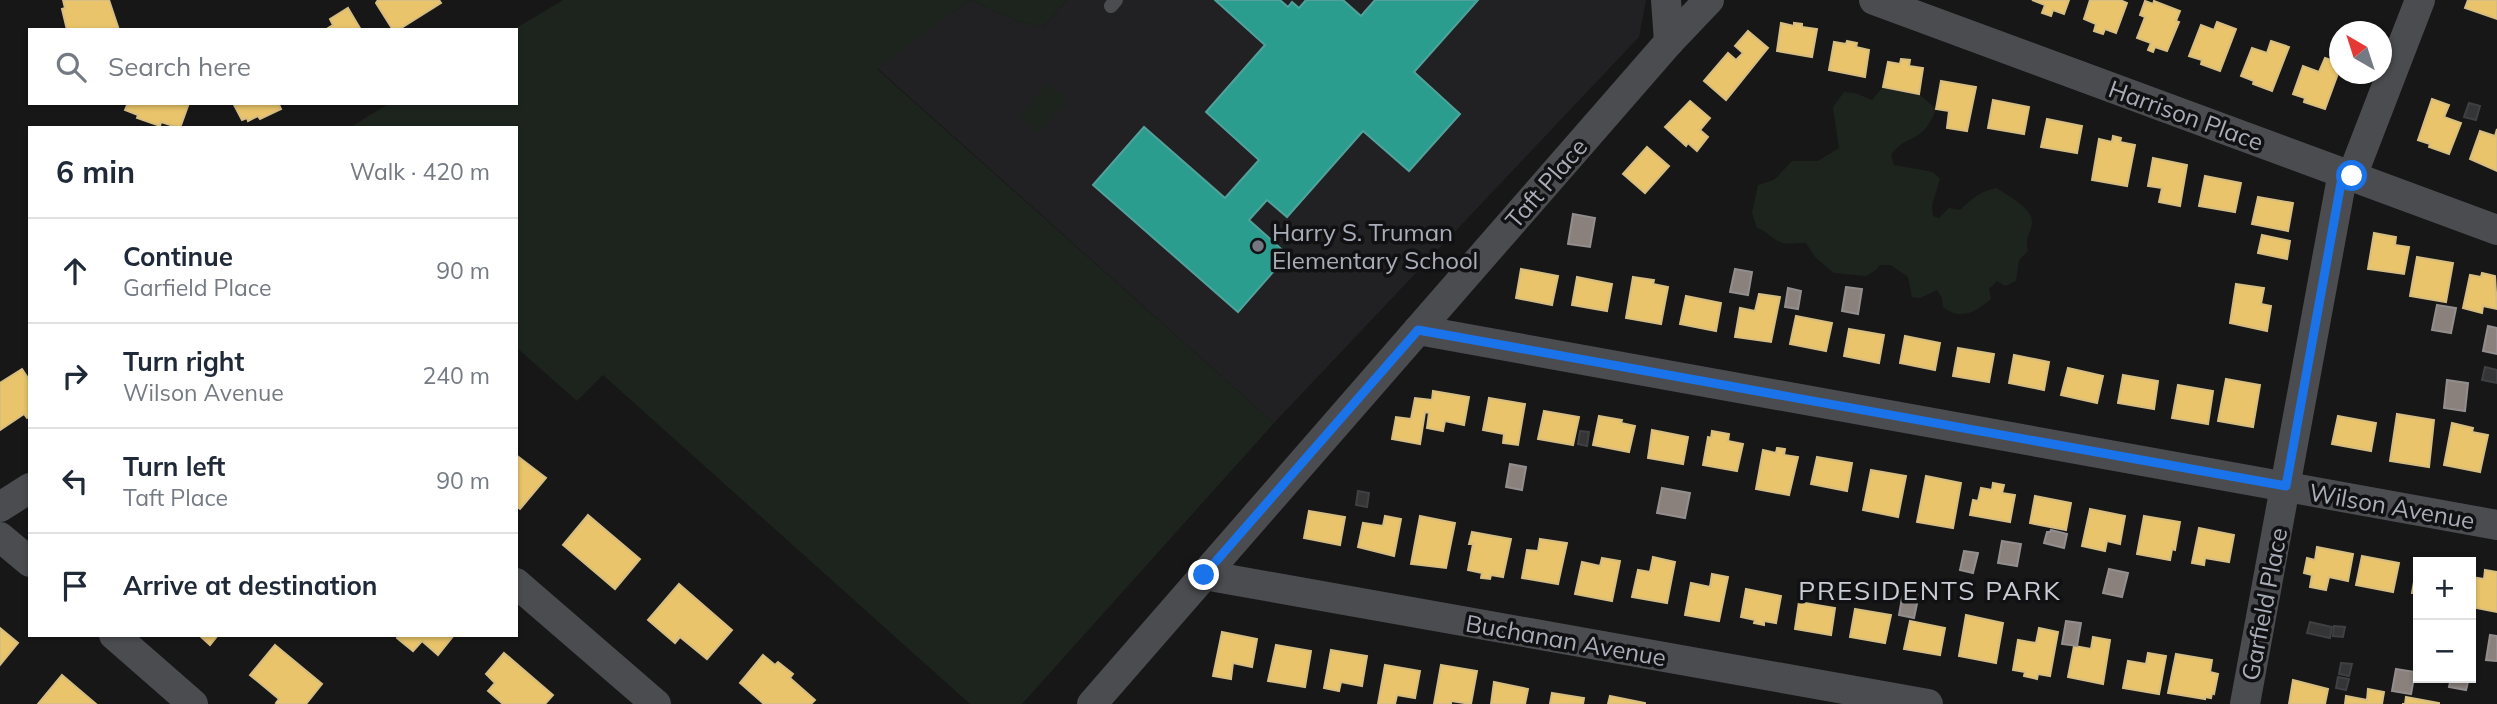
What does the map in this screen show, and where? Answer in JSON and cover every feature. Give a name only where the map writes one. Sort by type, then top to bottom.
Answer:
[{"type":"street","points":[[1666,0],[1669,42]]},
{"type":"street","name":"Taft Place","points":[[1091,704],[1669,42],[1709,0]]},
{"type":"street","name":"Harrison Place","points":[[1874,0],[2497,230]]},
{"type":"street","name":"Garfield Place","points":[[2245,704],[2348,174],[2420,0]]},
{"type":"street","name":"Wilson Avenue","points":[[1418,330],[2497,525]]},
{"type":"street","points":[[0,507],[28,489]]},
{"type":"street","points":[[0,537],[28,560]]},
{"type":"street","name":"Buchanan Avenue","points":[[1204,575],[1928,704]]},
{"type":"street","points":[[518,585],[656,704]]},
{"type":"street","points":[[116,637],[193,704]]},
{"type":"shaded area","points":[[563,0],[970,0],[877,69],[1274,423],[1022,704],[970,704],[603,375],[577,401],[518,349],[518,126],[352,126],[387,105],[518,105],[516,28]]},
{"type":"shaded area","name":"Harry S. Truman Elementary School","points":[[970,0],[1017,21],[1043,27],[1067,0],[1646,0],[1639,37],[1274,423],[877,68]]},
{"type":"shaded area","points":[[970,0],[1067,0],[1043,27],[1017,21]]},
{"type":"shaded area","points":[[1049,83],[1068,100],[1039,133],[1020,116]]},
{"type":"shaded area","points":[[1883,87],[1919,94],[1936,109],[1926,128],[1903,143],[1891,155],[1894,165],[1933,172],[1940,179],[1932,205],[1933,216],[1939,218],[1949,208],[1960,210],[1977,196],[1997,188],[2029,213],[2032,224],[2027,241],[2028,251],[2019,260],[2016,281],[2005,286],[1997,281],[1989,289],[1991,299],[1974,311],[1962,314],[1950,311],[1943,307],[1937,290],[1920,298],[1912,297],[1908,277],[1891,265],[1880,265],[1866,276],[1834,273],[1815,257],[1806,243],[1783,243],[1757,228],[1752,213],[1758,185],[1774,180],[1792,161],[1818,161],[1839,148],[1833,107],[1844,92],[1872,100]]},
{"type":"building: Homes","points":[[63,0],[109,0],[118,28],[67,28],[62,9],[65,8]]},
{"type":"building: Homes","points":[[378,0],[439,0],[441,3],[401,28],[392,28],[376,3]]},
{"type":"building: Homes","points":[[2032,0],[2069,0],[2064,14],[2053,10],[2051,16],[2042,13],[2045,5]]},
{"type":"building: Homes","points":[[2090,0],[2120,0],[2127,3],[2116,33],[2105,29],[2103,34],[2094,31],[2096,24],[2084,19]]},
{"type":"building: Homes","points":[[2468,0],[2497,0],[2497,19],[2465,8]]},
{"type":"building: Homes","points":[[2145,1],[2153,4],[2154,1],[2180,11],[2176,21],[2179,22],[2167,51],[2155,47],[2153,52],[2148,50],[2151,43],[2137,38],[2145,17],[2140,15]]},
{"type":"building: Homes","points":[[348,8],[360,28],[328,28],[333,25],[330,19]]},
{"type":"building: Homes","points":[[2217,22],[2236,29],[2220,71],[2189,56],[2201,25],[2214,30]]},
{"type":"building: Homes","points":[[1781,23],[1794,26],[1794,23],[1802,24],[1802,27],[1817,29],[1812,57],[1777,51]]},
{"type":"building: Homes","points":[[1748,31],[1768,48],[1726,100],[1704,81],[1728,53],[1736,60],[1743,53],[1735,46]]},
{"type":"building: Homes","points":[[1847,41],[1857,43],[1856,47],[1869,50],[1865,77],[1829,70],[1834,42],[1846,44]]},
{"type":"building: Homes","points":[[2271,41],[2289,47],[2272,91],[2241,76],[2252,48],[2267,53]]},
{"type":"building: Homes","points":[[2325,58],[2329,59],[2329,84],[2334,84],[2325,109],[2304,102],[2305,98],[2293,94],[2303,66],[2319,72]]},
{"type":"building: Homes","points":[[1901,59],[1910,60],[1909,66],[1923,68],[1919,94],[1883,87],[1888,62],[1900,64]]},
{"type":"building: Homes","points":[[1941,81],[1976,87],[1967,131],[1947,128],[1949,111],[1936,109]]},
{"type":"building: Homes","points":[[2432,99],[2449,105],[2444,117],[2461,123],[2449,154],[2418,140]]},
{"type":"building: Homes","points":[[1993,100],[2029,107],[2024,134],[1988,128]]},
{"type":"building: Homes","points":[[1690,101],[1710,118],[1700,130],[1708,137],[1697,151],[1688,143],[1686,146],[1665,127]]},
{"type":"building: Homes","points":[[127,105],[188,105],[181,126],[161,122],[160,126],[137,118],[138,115],[125,110]]},
{"type":"building: Homes","points":[[234,105],[279,105],[281,109],[260,119],[258,116],[248,121],[247,118],[242,120]]},
{"type":"building: Homes","points":[[2047,119],[2082,126],[2077,153],[2041,147]]},
{"type":"building: Homes","points":[[2497,129],[2497,171],[2470,159],[2480,131],[2495,136]]},
{"type":"building: Homes","points":[[2113,136],[2121,138],[2120,142],[2135,145],[2127,186],[2092,180],[2099,139],[2112,142]]},
{"type":"building: Homes","points":[[1647,147],[1669,166],[1645,193],[1623,174]]},
{"type":"building: Homes","points":[[2153,158],[2187,165],[2180,206],[2159,202],[2162,188],[2148,186]]},
{"type":"building: Homes","points":[[2205,176],[2241,183],[2235,212],[2199,206]]},
{"type":"building: Homes","points":[[2258,197],[2293,203],[2288,231],[2252,224]]},
{"type":"building: Homes","points":[[2374,233],[2396,237],[2395,245],[2409,247],[2404,274],[2368,269]]},
{"type":"building: Homes","points":[[2262,235],[2290,241],[2287,259],[2258,253]]},
{"type":"building: Homes","points":[[2417,257],[2453,263],[2446,302],[2410,296]]},
{"type":"building: Homes","points":[[1521,269],[1558,276],[1552,305],[1516,298]]},
{"type":"building: Homes","points":[[2482,273],[2495,276],[2497,309],[2483,306],[2482,313],[2463,308],[2470,275],[2481,277]]},
{"type":"building: Homes","points":[[1577,277],[1612,284],[1607,311],[1572,305]]},
{"type":"building: Homes","points":[[1633,277],[1654,280],[1653,284],[1668,287],[1661,324],[1626,318]]},
{"type":"building: Homes","points":[[2236,284],[2264,288],[2261,304],[2271,306],[2267,331],[2230,323]]},
{"type":"building: Homes","points":[[1759,294],[1780,297],[1771,342],[1735,337],[1740,308],[1755,311]]},
{"type":"building: Homes","points":[[1686,296],[1721,303],[1716,331],[1680,324]]},
{"type":"building: Homes","points":[[1796,316],[1832,323],[1826,351],[1790,344]]},
{"type":"building: Homes","points":[[1849,329],[1884,335],[1879,363],[1844,356]]},
{"type":"building: Homes","points":[[1905,336],[1940,343],[1935,370],[1900,363]]},
{"type":"building: Homes","points":[[1958,348],[1994,354],[1989,382],[1953,376]]},
{"type":"building: Homes","points":[[2014,355],[2049,362],[2044,390],[2009,383]]},
{"type":"building: Homes","points":[[2068,368],[2103,376],[2097,403],[2061,395]]},
{"type":"building: Homes","points":[[22,369],[28,378],[28,417],[24,414],[0,430],[0,383]]},
{"type":"building: Homes","points":[[2123,375],[2158,381],[2154,409],[2118,403]]},
{"type":"building: Homes","points":[[2226,379],[2260,385],[2253,427],[2218,421]]},
{"type":"building: Homes","points":[[2178,385],[2213,391],[2208,424],[2172,418]]},
{"type":"building: Homes","points":[[1433,391],[1469,397],[1464,425],[1445,421],[1443,431],[1427,428],[1429,413],[1425,412],[1420,444],[1392,439],[1396,417],[1411,419],[1415,398],[1432,400]]},
{"type":"building: Homes","points":[[1489,398],[1525,404],[1518,445],[1503,443],[1504,434],[1483,430]]},
{"type":"building: Homes","points":[[1544,411],[1579,417],[1573,445],[1538,439]]},
{"type":"building: Homes","points":[[2397,414],[2434,420],[2429,467],[2390,461]]},
{"type":"building: Homes","points":[[1599,416],[1622,420],[1621,423],[1635,426],[1629,452],[1593,445]]},
{"type":"building: Homes","points":[[2338,416],[2376,423],[2371,451],[2332,444]]},
{"type":"building: Homes","points":[[2452,423],[2473,428],[2472,432],[2488,435],[2480,472],[2444,465]]},
{"type":"building: Homes","points":[[1652,430],[1688,437],[1683,464],[1648,458]]},
{"type":"building: Homes","points":[[1712,431],[1729,434],[1728,441],[1743,444],[1737,471],[1703,465],[1708,437],[1711,438]]},
{"type":"building: Homes","points":[[1777,448],[1785,449],[1784,455],[1798,457],[1789,495],[1756,489],[1763,450],[1776,453]]},
{"type":"building: Homes","points":[[518,457],[546,478],[520,509],[518,508]]},
{"type":"building: Homes","points":[[1817,457],[1852,463],[1847,491],[1811,484]]},
{"type":"building: Homes","points":[[1871,470],[1906,476],[1898,517],[1863,510]]},
{"type":"building: Homes","points":[[1926,476],[1961,483],[1953,528],[1917,522]]},
{"type":"building: Homes","points":[[1993,483],[2004,485],[2002,493],[2015,495],[2010,522],[1970,515],[1973,500],[1978,501],[1981,488],[1992,490]]},
{"type":"building: Homes","points":[[2035,496],[2071,503],[2066,530],[2030,523]]},
{"type":"building: Homes","points":[[2090,509],[2125,516],[2120,544],[2107,541],[2105,551],[2082,546]]},
{"type":"building: Homes","points":[[1309,511],[1345,517],[1340,545],[1304,538]]},
{"type":"building: Homes","points":[[588,515],[640,559],[615,589],[563,545]]},
{"type":"building: Homes","points":[[1385,516],[1401,519],[1394,556],[1358,547],[1363,523],[1383,526]]},
{"type":"building: Homes","points":[[1420,516],[1455,523],[1446,568],[1411,564]]},
{"type":"building: Homes","points":[[2144,516],[2180,522],[2175,550],[2172,549],[2170,560],[2137,554]]},
{"type":"building: Homes","points":[[2199,528],[2234,535],[2229,562],[2205,558],[2204,565],[2192,563]]},
{"type":"building: Homes","points":[[1472,532],[1511,539],[1503,577],[1491,575],[1490,579],[1481,578],[1482,573],[1468,570],[1473,544],[1469,544]]},
{"type":"building: Homes","points":[[1540,539],[1567,543],[1558,584],[1522,578],[1527,550],[1538,551]]},
{"type":"building: Homes","points":[[2317,547],[2353,554],[2348,581],[2329,577],[2326,590],[2310,587],[2312,575],[2304,573],[2307,558],[2315,560]]},
{"type":"building: Homes","points":[[2362,556],[2399,563],[2393,592],[2356,585]]},
{"type":"building: Homes","points":[[1653,557],[1675,562],[1667,603],[1632,597],[1638,570],[1650,572]]},
{"type":"building: Homes","points":[[1602,558],[1620,561],[1612,601],[1575,594],[1582,562],[1600,566]]},
{"type":"building: Homes","points":[[2485,570],[2497,572],[2497,612],[2476,608],[2476,578],[2484,579]]},
{"type":"building: Homes","points":[[1712,574],[1728,577],[1719,621],[1685,615],[1691,583],[1710,587]]},
{"type":"building: Homes","points":[[679,584],[732,630],[707,659],[680,637],[675,643],[648,620]]},
{"type":"building: Homes","points":[[1746,589],[1781,596],[1776,623],[1764,621],[1764,625],[1741,617]]},
{"type":"building: Homes","points":[[1799,602],[1835,608],[1831,635],[1795,629]]},
{"type":"building: Homes","points":[[1855,609],[1891,615],[1885,643],[1850,637]]},
{"type":"building: Homes","points":[[1966,615],[2003,623],[1996,663],[1959,656]]},
{"type":"building: Homes","points":[[1910,621],[1945,628],[1940,655],[1904,649]]},
{"type":"building: Homes","points":[[0,628],[18,643],[0,665]]},
{"type":"building: Homes","points":[[2039,628],[2058,632],[2050,676],[2038,674],[2037,679],[2024,676],[2025,672],[2013,670],[2018,640],[2036,643]]},
{"type":"building: Homes","points":[[1222,632],[1257,639],[1252,667],[1233,663],[1231,679],[1213,676]]},
{"type":"building: Homes","points":[[201,637],[216,637],[210,645]]},
{"type":"building: Homes","points":[[452,637],[438,655],[422,641],[413,651],[397,638]]},
{"type":"building: Homes","points":[[2093,637],[2110,640],[2103,684],[2068,677],[2074,646],[2091,649]]},
{"type":"building: Homes","points":[[275,645],[322,684],[306,704],[276,703],[279,699],[250,675]]},
{"type":"building: Homes","points":[[1276,645],[1311,651],[1305,687],[1268,681]]},
{"type":"building: Homes","points":[[1331,650],[1367,656],[1362,686],[1341,682],[1339,691],[1324,688]]},
{"type":"building: Homes","points":[[504,653],[553,695],[545,704],[503,704],[488,691],[495,683],[486,674]]},
{"type":"building: Homes","points":[[2148,653],[2166,656],[2159,694],[2123,688],[2128,661],[2146,664]]},
{"type":"building: Homes","points":[[2176,654],[2212,660],[2210,672],[2218,674],[2211,698],[2168,693]]},
{"type":"building: Homes","points":[[763,655],[775,665],[778,662],[793,674],[790,678],[815,700],[811,704],[764,704],[740,683]]},
{"type":"building: Homes","points":[[1385,665],[1420,671],[1415,698],[1397,695],[1395,704],[1378,704]]},
{"type":"building: Homes","points":[[1441,665],[1477,671],[1471,704],[1451,701],[1451,704],[1434,704]]},
{"type":"building: Homes","points":[[62,675],[96,704],[38,704]]},
{"type":"building: Homes","points":[[2293,680],[2328,689],[2325,704],[2289,704]]},
{"type":"building: Homes","points":[[1494,682],[1528,689],[1525,704],[1491,704]]},
{"type":"building: Homes","points":[[2368,689],[2384,692],[2382,704],[2345,704],[2346,696],[2367,700]]},
{"type":"building: Homes","points":[[1552,693],[1584,698],[1583,704],[1550,704]]},
{"type":"building: Homes","points":[[1610,696],[1645,703],[1645,704],[1608,704]]},
{"type":"building: Homes","points":[[2406,697],[2439,703],[2439,704],[2405,704]]},
{"type":"building: Schools","points":[[1215,0],[1280,0],[1288,7],[1292,2],[1299,8],[1306,0],[1343,0],[1361,16],[1375,0],[1478,0],[1414,72],[1460,114],[1409,171],[1363,131],[1287,217],[1267,200],[1249,220],[1288,255],[1238,312],[1093,185],[1144,127],[1225,198],[1259,160],[1206,112],[1265,45]]},
{"type":"building: Industry","points":[[1573,214],[1595,218],[1590,247],[1568,244]]},
{"type":"building: Industry","points":[[1735,269],[1752,272],[1748,295],[1730,292]]},
{"type":"building: Industry","points":[[1846,287],[1862,289],[1858,314],[1842,311]]},
{"type":"building: Industry","points":[[1788,288],[1801,291],[1798,309],[1785,307]]},
{"type":"building: Industry","points":[[2437,305],[2456,308],[2451,333],[2432,330]]},
{"type":"building: Industry","points":[[2488,326],[2497,328],[2497,354],[2483,351]]},
{"type":"building: Industry","points":[[2447,380],[2468,383],[2465,411],[2444,408]]},
{"type":"building: Industry","points":[[1510,464],[1526,467],[1522,490],[1506,487]]},
{"type":"building: Industry","points":[[1662,488],[1690,493],[1685,518],[1657,513]]},
{"type":"building: Industry","points":[[2051,530],[2067,534],[2064,548],[2044,543],[2047,532]]},
{"type":"building: Industry","points":[[2002,541],[2021,544],[2017,566],[1998,563]]},
{"type":"building: Industry","points":[[1964,551],[1978,553],[1973,573],[1960,570]]},
{"type":"building: Industry","points":[[2109,569],[2128,573],[2122,597],[2103,593]]},
{"type":"building: Industry","points":[[1903,592],[1919,594],[1914,618],[1899,615]]},
{"type":"building: Industry","points":[[2066,621],[2081,623],[2077,646],[2062,644]]},
{"type":"building: Industry","points":[[2490,635],[2497,636],[2497,661],[2486,660]]},
{"type":"building: Industry","points":[[2396,669],[2413,672],[2411,694],[2392,691]]},
{"type":"building: Industry","points":[[2450,683],[2468,683],[2466,690],[2449,687]]},
{"type":"building: Other","points":[[2469,103],[2480,106],[2476,120],[2464,117]]},
{"type":"building: Other","points":[[2485,367],[2497,370],[2497,383],[2482,380]]},
{"type":"building: Other","points":[[1580,431],[1589,432],[1587,446],[1578,444]]},
{"type":"building: Other","points":[[1358,491],[1369,493],[1367,507],[1356,505]]},
{"type":"building: Other","points":[[2310,622],[2332,627],[2330,638],[2307,633]]},
{"type":"building: Other","points":[[2334,626],[2345,627],[2343,637],[2333,636]]},
{"type":"building: Other","points":[[2341,663],[2352,664],[2349,676],[2339,674]]},
{"type":"building: Other","points":[[2338,677],[2349,679],[2346,690],[2336,688]]},
{"type":"place","name":"Harry S. Truman Elementary School","points":[[1258,246]]},
{"type":"district","name":"PRESIDENTS PARK","points":[[1930,590]]},
{"type":"route","points":[[1204,575],[1418,330],[2286,486],[2343,172],[2352,176]]}]
